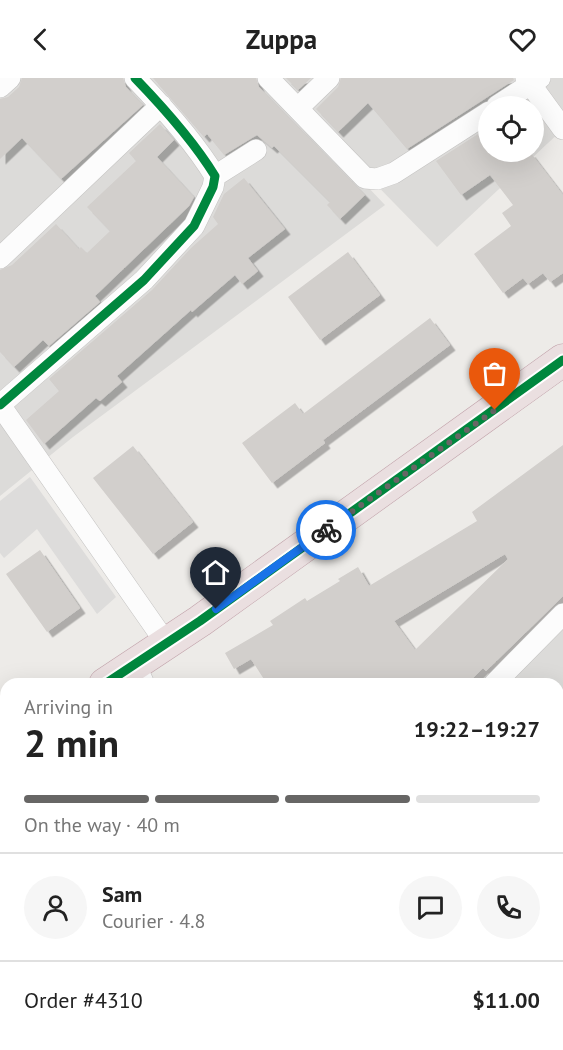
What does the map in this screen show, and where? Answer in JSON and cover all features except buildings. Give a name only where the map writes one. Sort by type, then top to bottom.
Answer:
[{"type":"highway","points":[[139,674],[166,643],[563,360]]},
{"type":"street","points":[[0,87],[10,78]]},
{"type":"street","points":[[135,78],[162,105],[215,176],[213,187],[194,226],[144,280],[0,405],[166,643]]},
{"type":"street","points":[[268,78],[365,178],[377,179],[394,173],[478,119]]},
{"type":"street","points":[[298,108],[329,78]]},
{"type":"street","points":[[510,96],[532,80],[563,129]]},
{"type":"street","points":[[0,258],[162,105]]},
{"type":"street","points":[[215,176],[256,150]]},
{"type":"street","points":[[500,678],[563,614]]},
{"type":"shaded area","points":[[0,78],[264,78],[385,205],[73,437],[0,496]]},
{"type":"shaded area","points":[[272,78],[563,78],[563,129],[544,147],[544,96],[478,96],[478,162],[528,162],[437,247]]},
{"type":"shaded area","points":[[30,477],[116,597],[97,614],[37,529],[4,558],[0,553],[0,501]]},
{"type":"shaded area","points":[[563,605],[563,678],[487,678]]},
{"type":"cycle path","points":[[0,405],[144,280],[194,226],[213,187],[215,176],[188,137],[135,78]]},
{"type":"cycle path","points":[[114,678],[200,621],[563,360]]},
{"type":"way so far","points":[[326,530],[495,410]]},
{"type":"route","points":[[216,609],[326,530]]}]
